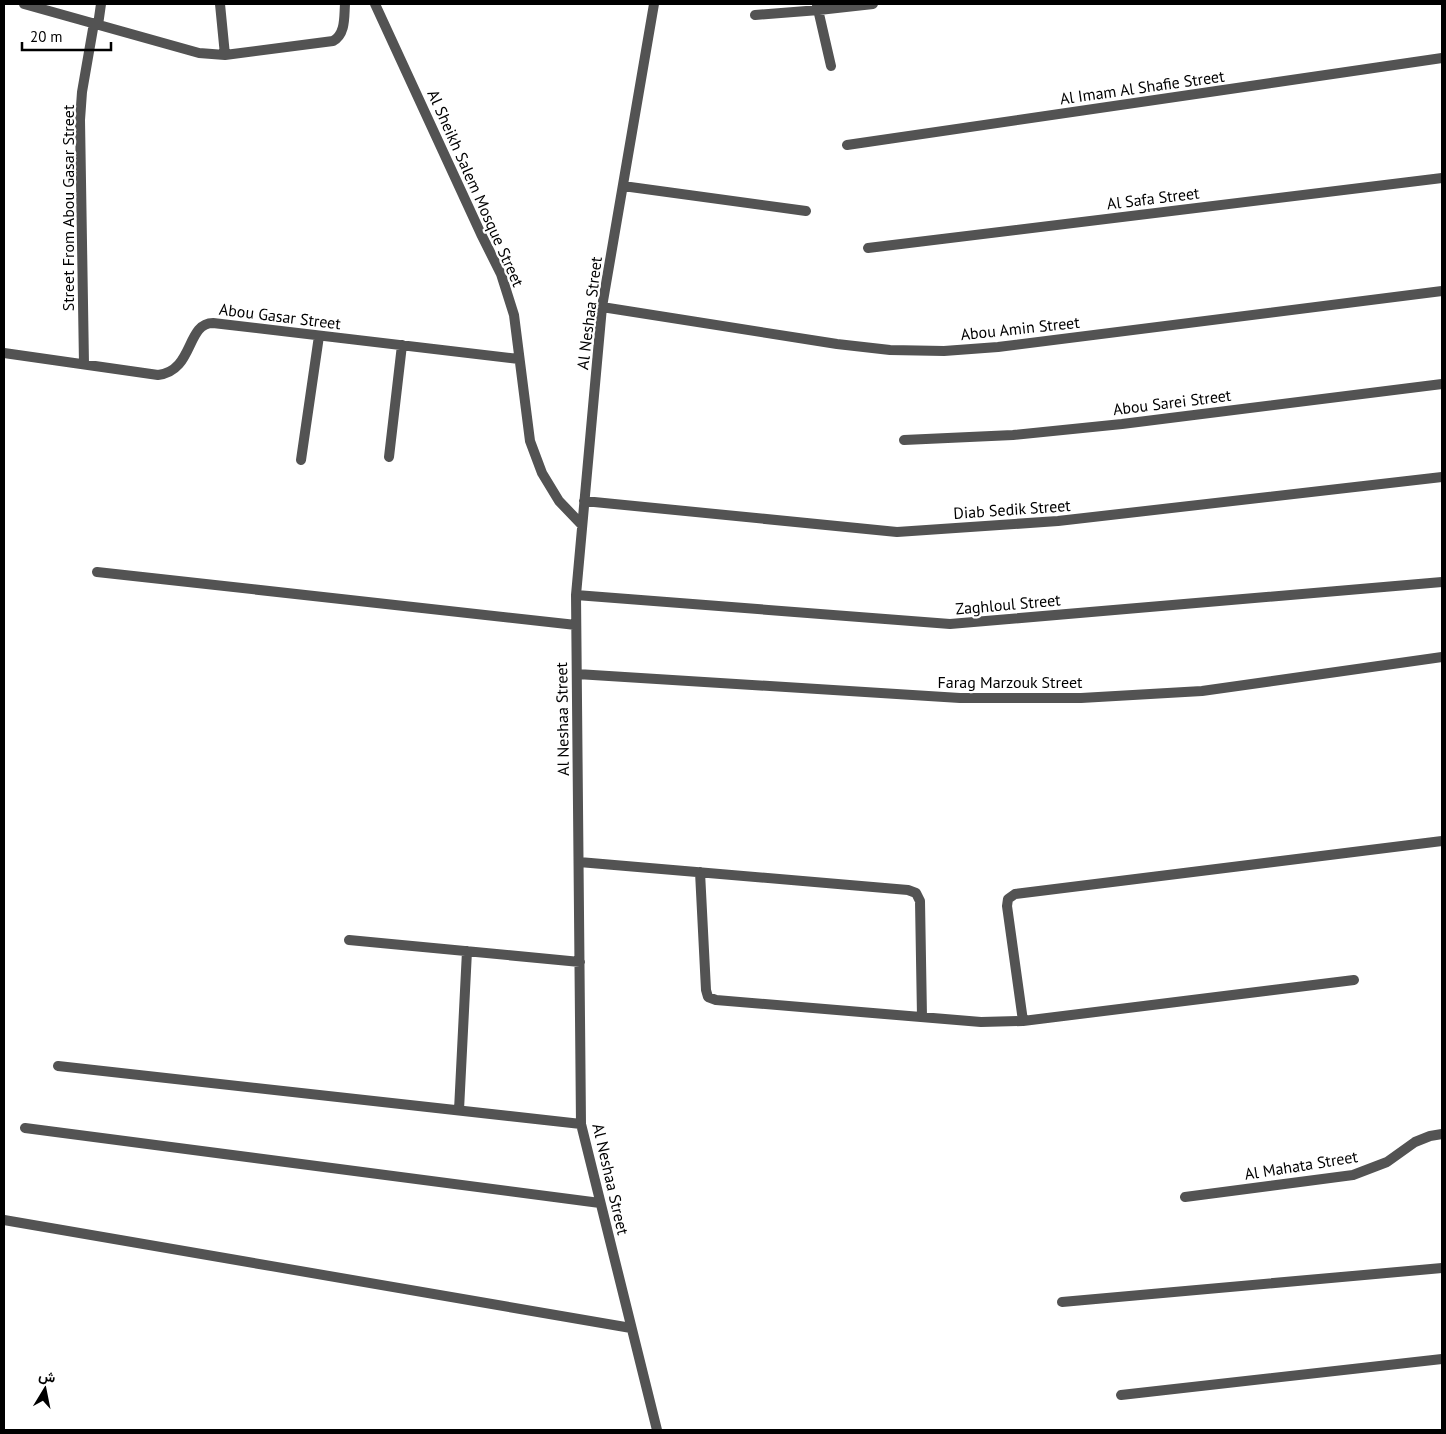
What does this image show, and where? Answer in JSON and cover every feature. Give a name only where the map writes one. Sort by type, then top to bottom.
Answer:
[{"type":"street","points":[[24,4],[35,5],[199,53],[225,56],[338,39],[343,30],[345,4]]},
{"type":"street","name":"Street From Abou Gasar Street","points":[[84,364],[80,120],[82,92],[101,4]]},
{"type":"street","points":[[220,4],[225,56]]},
{"type":"street","name":"Al Sheikh Salem Mosque Street","points":[[375,4],[481,234],[502,274],[514,316],[530,441],[542,473],[550,487],[559,501],[582,525]]},
{"type":"street","name":"Al Neshaa Street","points":[[654,4],[602,307],[576,595],[576,625],[581,1124],[657,1430]]},
{"type":"street","points":[[755,15],[818,7],[873,4]]},
{"type":"street","points":[[818,7],[831,66]]},
{"type":"street","name":"Al Imam Al Shafie Street","points":[[847,146],[1442,58]]},
{"type":"street","name":"Al Safa Street","points":[[868,248],[1442,178]]},
{"type":"street","points":[[623,186],[806,211]]},
{"type":"street","name":"Abou Amin Street","points":[[602,307],[837,344],[890,350],[944,351],[1008,346],[1442,291]]},
{"type":"street","name":"Abou Gasar Street","points":[[4,353],[158,375],[165,374],[177,368],[200,327],[208,323],[519,359]]},
{"type":"street","points":[[301,460],[319,336]]},
{"type":"street","points":[[389,457],[402,346]]},
{"type":"street","name":"Abou Sarei Street","points":[[904,440],[1013,435],[1122,424],[1442,384]]},
{"type":"street","name":"Diab Sedik Street","points":[[584,501],[897,532],[1058,521],[1442,477]]},
{"type":"street","points":[[97,572],[576,625]]},
{"type":"street","name":"Zaghloul Street","points":[[576,595],[950,624],[1442,582]]},
{"type":"street","name":"Farag Marzouk Street","points":[[577,674],[960,698],[1080,698],[1202,691],[1442,657]]},
{"type":"street","points":[[1024,1021],[1007,906],[1008,899],[1015,894],[1442,841]]},
{"type":"street","points":[[579,862],[908,890],[916,893],[920,901],[922,1018]]},
{"type":"street","points":[[700,872],[706,990],[708,997],[716,1000],[922,1018],[981,1022],[1024,1021],[1354,980]]},
{"type":"street","points":[[348,940],[580,962]]},
{"type":"street","points":[[460,1110],[468,951]]},
{"type":"street","points":[[58,1066],[581,1124]]},
{"type":"street","points":[[25,1128],[600,1203]]},
{"type":"street","name":"Al Mahata Street","points":[[1185,1197],[1353,1176],[1387,1162],[1414,1142],[1442,1134]]},
{"type":"street","points":[[4,1220],[632,1328]]},
{"type":"street","points":[[1062,1302],[1442,1268]]},
{"type":"street","points":[[1121,1396],[1442,1359]]}]
